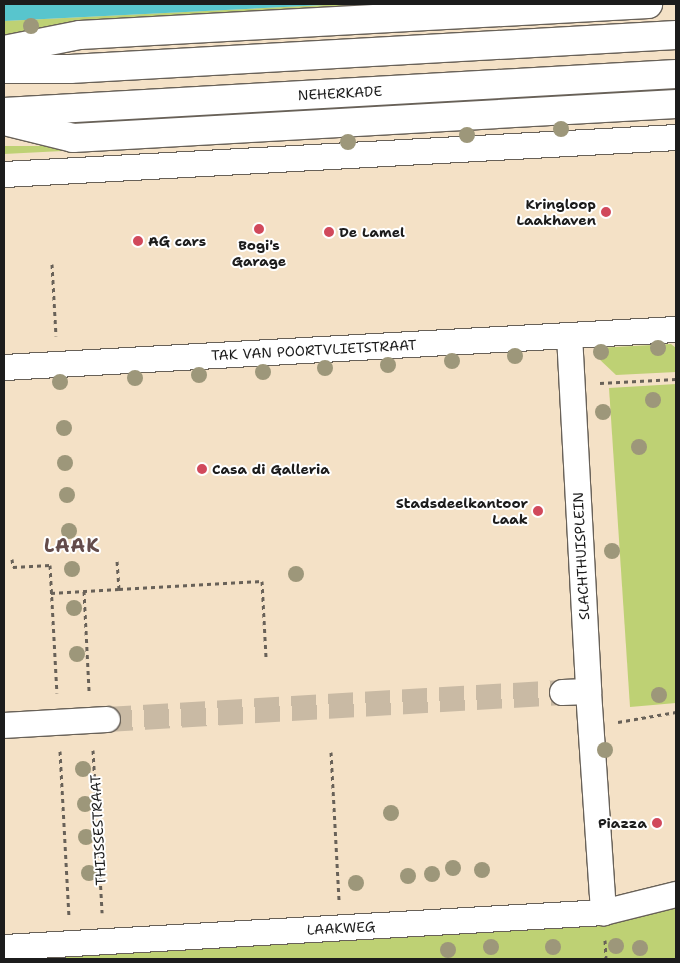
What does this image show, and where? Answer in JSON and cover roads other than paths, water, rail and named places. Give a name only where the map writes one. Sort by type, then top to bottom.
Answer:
[{"type":"main road","points":[[4,50],[80,35],[648,4]]},
{"type":"main road","points":[[4,69],[70,69],[676,35]]},
{"type":"main road","name":"NEHERKADE","points":[[4,112],[676,74]]},
{"type":"main road","points":[[4,121],[73,138],[676,104]]},
{"type":"street","points":[[4,174],[676,138]]},
{"type":"street","points":[[569,335],[676,329]]},
{"type":"street","name":"TAK VAN POORTVLIETSTRAAT","points":[[4,367],[569,335]]},
{"type":"street","name":"SLACHTHUISPLEIN","points":[[569,335],[590,726],[603,912]]},
{"type":"street","points":[[562,692],[588,691]]},
{"type":"street","points":[[4,725],[99,719]]},
{"type":"street","name":"LAAKWEG","points":[[4,947],[603,912],[676,894]]},
{"type":"water","points":[[4,4],[344,4],[4,21]]},
{"type":"tunnel","points":[[107,719],[562,692]]},
{"type":"place","name":"Kringloop Laakhaven","points":[[606,212]]},
{"type":"place","name":"Bogi's Garage","points":[[259,229]]},
{"type":"place","name":"De Lamel","points":[[329,232]]},
{"type":"place","name":"AG cars","points":[[138,241]]},
{"type":"place","name":"Casa di Galleria","points":[[202,469]]},
{"type":"place","name":"Stadsdeelkantoor Laak","points":[[538,511]]},
{"type":"place","name":"Piazza","points":[[657,823]]},
{"type":"district","name":"LAAK","points":[[72,546]]}]
